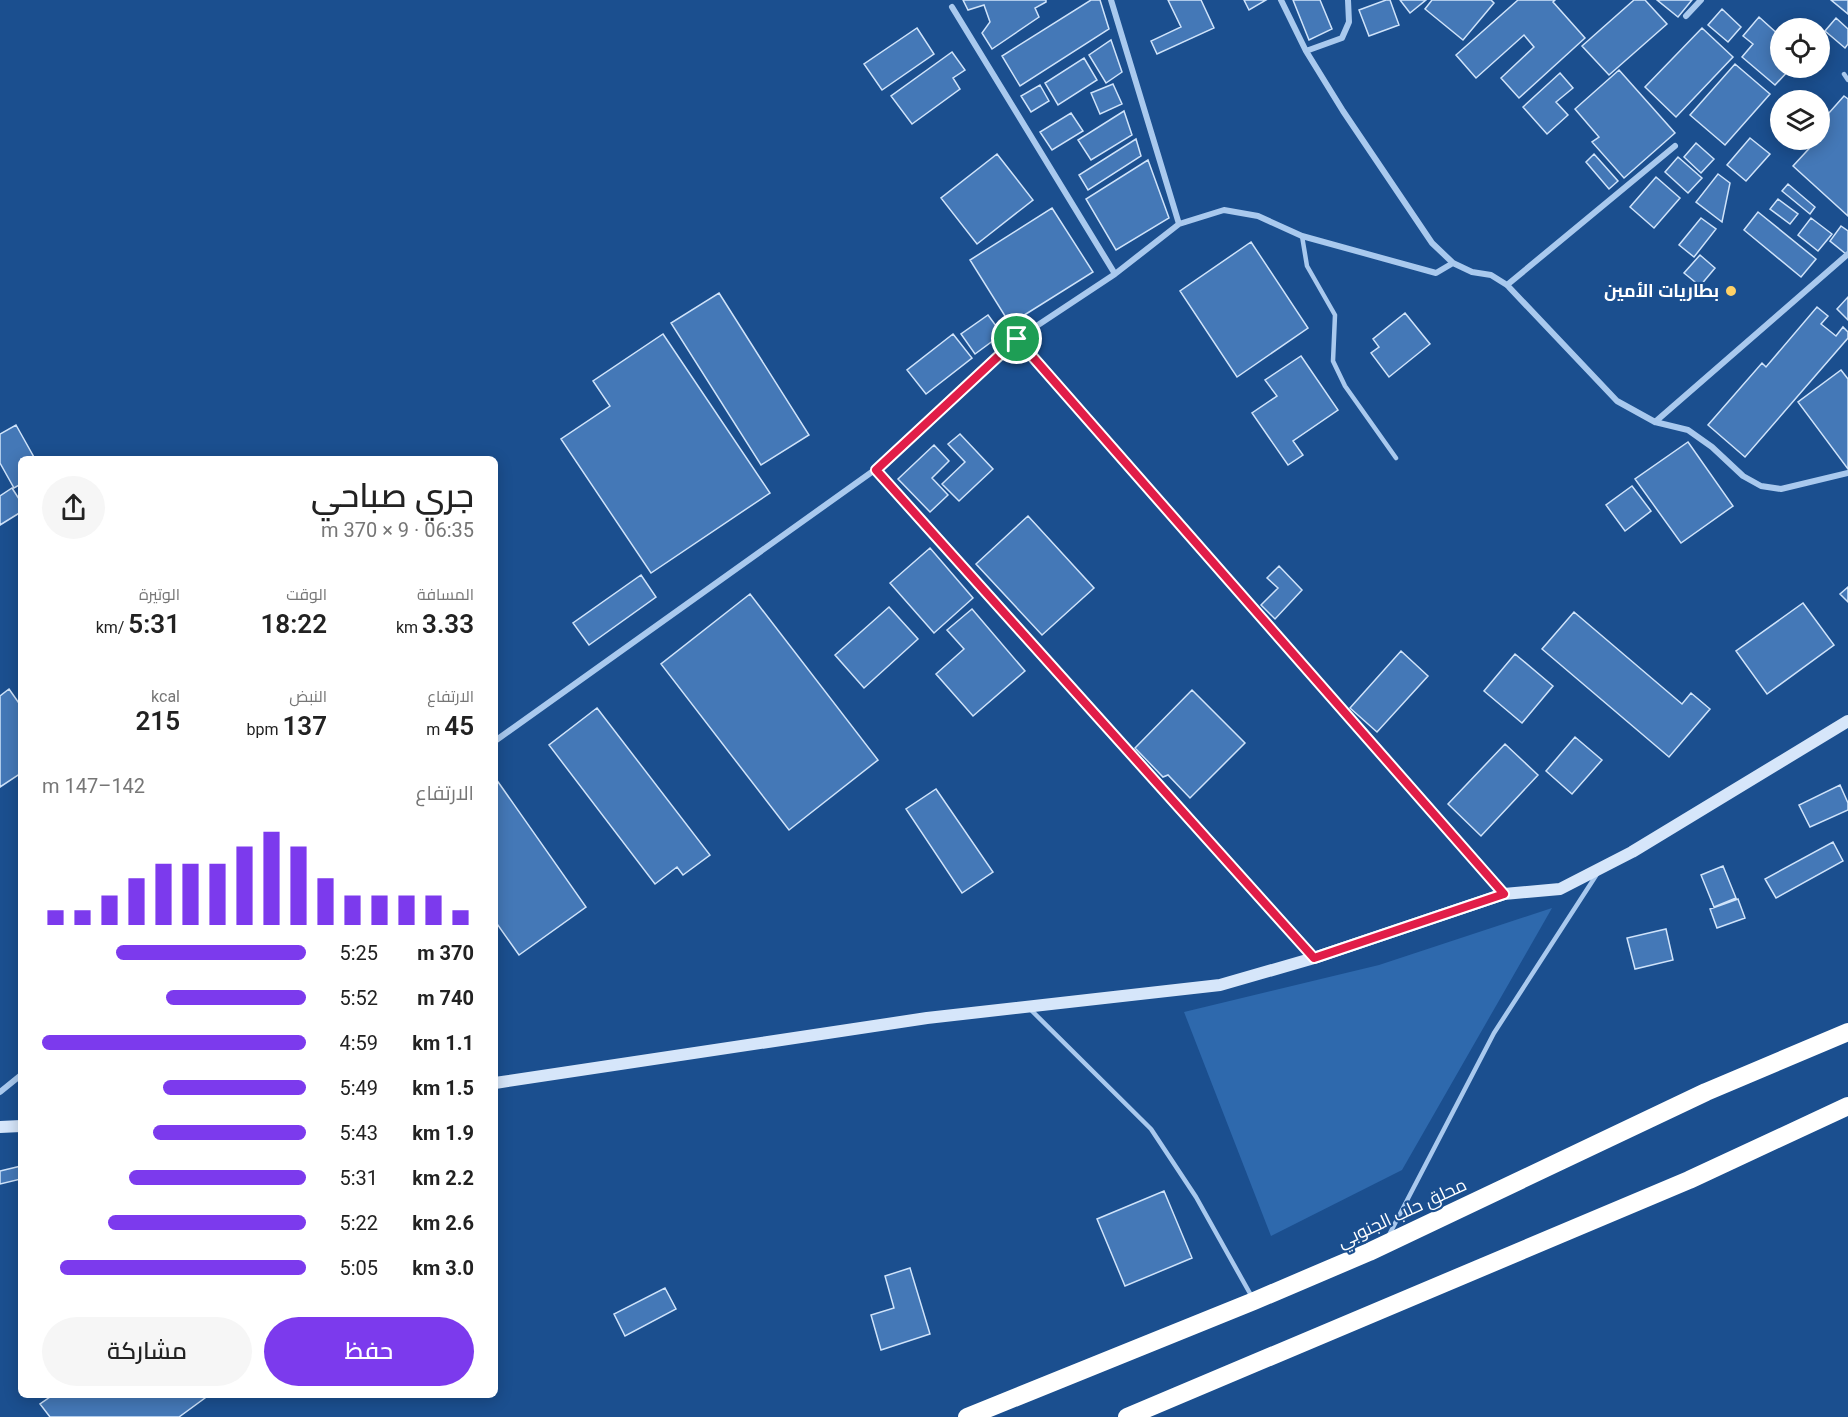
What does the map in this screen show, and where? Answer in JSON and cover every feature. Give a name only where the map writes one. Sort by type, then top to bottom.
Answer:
[{"type":"highway","name":"محلق حلب الجنوبي","points":[[967,1417],[1254,1301],[1383,1245],[1706,1092],[1848,1032]]},
{"type":"highway","points":[[1127,1417],[1689,1180],[1848,1106]]},
{"type":"main road","points":[[498,1083],[927,1018],[1220,985],[1314,958],[1504,894],[1560,889],[1632,852],[1848,721]]},
{"type":"main road","points":[[0,1127],[18,1126]]},
{"type":"street","points":[[1111,0],[1179,224]]},
{"type":"street","points":[[1281,0],[1306,51],[1343,111],[1432,243],[1453,263],[1472,272],[1491,275],[1507,285],[1617,401],[1655,422],[1688,430],[1712,447],[1743,476],[1761,486],[1781,489],[1848,473]]},
{"type":"street","points":[[1306,51],[1342,38],[1349,22],[1348,0]]},
{"type":"street","points":[[1686,16],[1701,0]]},
{"type":"street","points":[[952,7],[1115,274]]},
{"type":"street","points":[[1507,285],[1675,146]]},
{"type":"street","points":[[498,739],[876,470],[1017,339],[1115,274],[1179,224],[1224,210],[1258,216],[1302,236],[1436,273],[1453,263]]},
{"type":"street","points":[[1655,422],[1848,254]]},
{"type":"street","points":[[1017,339],[1504,894]]},
{"type":"street","points":[[0,1092],[18,1078]]},
{"type":"lane","points":[[1844,74],[1848,80]]},
{"type":"lane","points":[[1302,236],[1307,266],[1335,315],[1333,361],[1345,386],[1396,458]]},
{"type":"lane","points":[[876,470],[1314,958]]},
{"type":"lane","points":[[1383,1245],[1494,1033],[1600,869]]},
{"type":"lane","points":[[1028,1007],[1151,1129],[1196,1197],[1254,1301]]},
{"type":"shaded area","points":[[1552,908],[1402,1170],[1271,1236],[1184,1012],[1379,965]]},
{"type":"building","points":[[963,0],[1046,0],[1046,2],[1035,8],[1039,17],[992,49],[982,33],[990,22],[984,5],[968,10]]},
{"type":"building","points":[[1091,0],[1100,0],[1109,29],[1020,86],[1002,56]]},
{"type":"building","points":[[1168,0],[1201,0],[1214,28],[1157,54],[1151,41],[1181,27]]},
{"type":"building","points":[[1244,0],[1266,0],[1249,10]]},
{"type":"building","points":[[1293,0],[1320,0],[1332,29],[1309,40]]},
{"type":"building","points":[[1390,0],[1399,25],[1369,36],[1359,10]]},
{"type":"building","points":[[1400,0],[1426,0],[1410,13]]},
{"type":"building","points":[[1432,0],[1491,0],[1494,3],[1463,40],[1425,9]]},
{"type":"building","points":[[1518,0],[1555,0],[1553,2],[1585,38],[1519,98],[1501,78],[1534,47],[1524,35],[1476,78],[1456,55]]},
{"type":"building","points":[[1634,0],[1645,0],[1667,24],[1609,75],[1582,46]]},
{"type":"building","points":[[1657,0],[1692,0],[1678,17]]},
{"type":"building","points":[[1831,0],[1848,0],[1848,14]]},
{"type":"building","points":[[1722,9],[1741,27],[1728,42],[1708,25]]},
{"type":"building","points":[[1759,17],[1770,27],[1770,78],[1782,78],[1775,85],[1742,57],[1753,44],[1743,36]]},
{"type":"building","points":[[1836,18],[1848,29],[1848,44],[1845,48],[1830,35],[1830,25]]},
{"type":"building","points":[[917,28],[934,54],[882,90],[864,64]]},
{"type":"building","points":[[1702,28],[1733,57],[1676,117],[1645,87]]},
{"type":"building","points":[[1111,40],[1122,72],[1106,83],[1089,55]]},
{"type":"building","points":[[952,52],[965,70],[953,78],[960,89],[912,124],[891,96]]},
{"type":"building","points":[[1084,58],[1097,80],[1058,105],[1045,83]]},
{"type":"building","points":[[1735,64],[1770,94],[1725,145],[1690,115]]},
{"type":"building","points":[[1619,70],[1675,133],[1624,178],[1592,142],[1599,137],[1575,109]]},
{"type":"building","points":[[1560,73],[1573,88],[1556,102],[1568,115],[1547,134],[1523,107]]},
{"type":"building","points":[[1113,84],[1122,104],[1100,114],[1091,93]]},
{"type":"building","points":[[1040,85],[1049,101],[1031,112],[1021,96]]},
{"type":"building","points":[[1844,96],[1848,99],[1848,216],[1793,166],[1808,150],[1830,150],[1830,112]]},
{"type":"building","points":[[1124,111],[1132,135],[1091,160],[1078,140]]},
{"type":"building","points":[[1071,113],[1083,131],[1052,150],[1040,132]]},
{"type":"building","points":[[1750,138],[1770,154],[1746,181],[1727,165]]},
{"type":"building","points":[[1136,139],[1141,156],[1088,190],[1079,175]]},
{"type":"building","points":[[1696,143],[1714,159],[1701,173],[1684,157]]},
{"type":"building","points":[[997,154],[1033,200],[977,244],[941,198]]},
{"type":"building","points":[[1594,154],[1618,181],[1609,189],[1586,162]]},
{"type":"building","points":[[1678,157],[1702,178],[1688,193],[1665,172]]},
{"type":"building","points":[[1148,160],[1169,218],[1116,250],[1086,199]]},
{"type":"building","points":[[1718,174],[1730,183],[1722,222],[1696,202]]},
{"type":"building","points":[[1656,177],[1680,198],[1654,228],[1630,207]]},
{"type":"building","points":[[1788,184],[1815,207],[1810,214],[1782,191]]},
{"type":"building","points":[[1778,199],[1798,214],[1790,224],[1770,209]]},
{"type":"building","points":[[1052,208],[1093,272],[1010,324],[970,260]]},
{"type":"building","points":[[1758,212],[1816,259],[1801,277],[1744,230]]},
{"type":"building","points":[[1701,218],[1716,229],[1694,257],[1679,245]]},
{"type":"building","points":[[1811,218],[1832,234],[1818,251],[1798,235]]},
{"type":"building","points":[[1841,226],[1848,231],[1848,252],[1846,254],[1830,241]]},
{"type":"building","points":[[1251,242],[1308,328],[1237,377],[1180,291]]},
{"type":"building","points":[[1700,255],[1715,268],[1700,286],[1684,273]]},
{"type":"building","points":[[719,293],[809,435],[761,465],[671,323]]},
{"type":"building","points":[[1848,297],[1848,320],[1837,309]]},
{"type":"building","points":[[1817,307],[1828,316],[1821,324],[1836,336],[1843,327],[1848,332],[1848,338],[1745,457],[1708,425],[1762,363],[1766,367]]},
{"type":"building","points":[[1405,313],[1430,344],[1389,377],[1371,353],[1379,347],[1373,339]]},
{"type":"building","points":[[988,315],[1002,334],[975,354],[961,334]]},
{"type":"building","points":[[663,334],[770,493],[651,573],[561,439],[610,406],[593,381]]},
{"type":"building","points":[[953,334],[972,358],[926,394],[907,370]]},
{"type":"building","points":[[1301,356],[1338,410],[1293,441],[1303,455],[1288,465],[1252,413],[1277,396],[1265,380]]},
{"type":"building","points":[[1841,370],[1848,379],[1848,469],[1798,402]]},
{"type":"building","points":[[16,425],[33,456],[18,456],[18,486],[14,488],[0,463],[0,434]]},
{"type":"building","points":[[960,434],[993,469],[959,501],[942,484],[965,462],[948,444]]},
{"type":"building","points":[[1688,442],[1733,506],[1681,543],[1635,479]]},
{"type":"building","points":[[934,445],[949,461],[932,478],[948,495],[930,512],[898,479]]},
{"type":"building","points":[[1632,486],[1651,511],[1625,531],[1606,505]]},
{"type":"building","points":[[12,488],[18,497],[18,514],[0,525],[0,496]]},
{"type":"building","points":[[1028,516],[1094,588],[1042,635],[976,564]]},
{"type":"building","points":[[930,548],[973,598],[934,633],[890,583]]},
{"type":"building","points":[[1279,566],[1302,590],[1275,619],[1261,605],[1278,588],[1267,578]]},
{"type":"building","points":[[641,575],[656,597],[589,645],[573,623]]},
{"type":"building","points":[[1848,587],[1848,602],[1840,594]]},
{"type":"building","points":[[750,594],[878,760],[789,830],[661,664]]},
{"type":"building","points":[[1803,603],[1834,645],[1767,694],[1736,651]]},
{"type":"building","points":[[889,607],[918,639],[864,688],[835,655]]},
{"type":"building","points":[[972,609],[1025,671],[973,716],[936,674],[964,649],[947,630]]},
{"type":"building","points":[[1574,612],[1682,704],[1691,693],[1710,709],[1669,757],[1542,649]]},
{"type":"building","points":[[1401,651],[1428,676],[1377,732],[1350,708]]},
{"type":"building","points":[[1515,654],[1553,686],[1522,723],[1484,691]]},
{"type":"building","points":[[9,689],[18,702],[18,775],[0,787],[0,696]]},
{"type":"building","points":[[1192,690],[1245,743],[1190,798],[1168,775],[1163,777],[1135,748]]},
{"type":"building","points":[[597,708],[710,855],[683,875],[677,867],[655,884],[549,745]]},
{"type":"building","points":[[1575,737],[1602,760],[1572,794],[1546,771]]},
{"type":"building","points":[[1505,744],[1538,775],[1481,836],[1448,804]]},
{"type":"building","points":[[498,782],[586,907],[519,955],[498,925]]},
{"type":"building","points":[[1840,785],[1848,803],[1848,810],[1810,827],[1799,805]]},
{"type":"building","points":[[936,789],[993,872],[962,893],[906,809]]},
{"type":"building","points":[[1833,842],[1843,861],[1776,898],[1765,879]]},
{"type":"building","points":[[1723,866],[1736,898],[1714,907],[1701,875]]},
{"type":"building","points":[[1738,899],[1745,918],[1717,928],[1710,909]]},
{"type":"building","points":[[1666,929],[1673,960],[1635,969],[1627,938]]},
{"type":"building","points":[[18,1167],[18,1180],[0,1184],[0,1171]]},
{"type":"building","points":[[1164,1191],[1192,1258],[1125,1286],[1097,1219]]},
{"type":"building","points":[[910,1268],[930,1334],[881,1350],[871,1315],[894,1308],[885,1276]]},
{"type":"building","points":[[665,1288],[676,1309],[625,1336],[614,1314]]},
{"type":"building","points":[[49,1398],[205,1398],[179,1417],[50,1417],[40,1404]]},
{"type":"place","name":"بطاريات الأمين","points":[[1731,291]]},
{"type":"route","points":[[1017,339],[1504,894],[1314,958],[876,470],[1017,339]]}]
